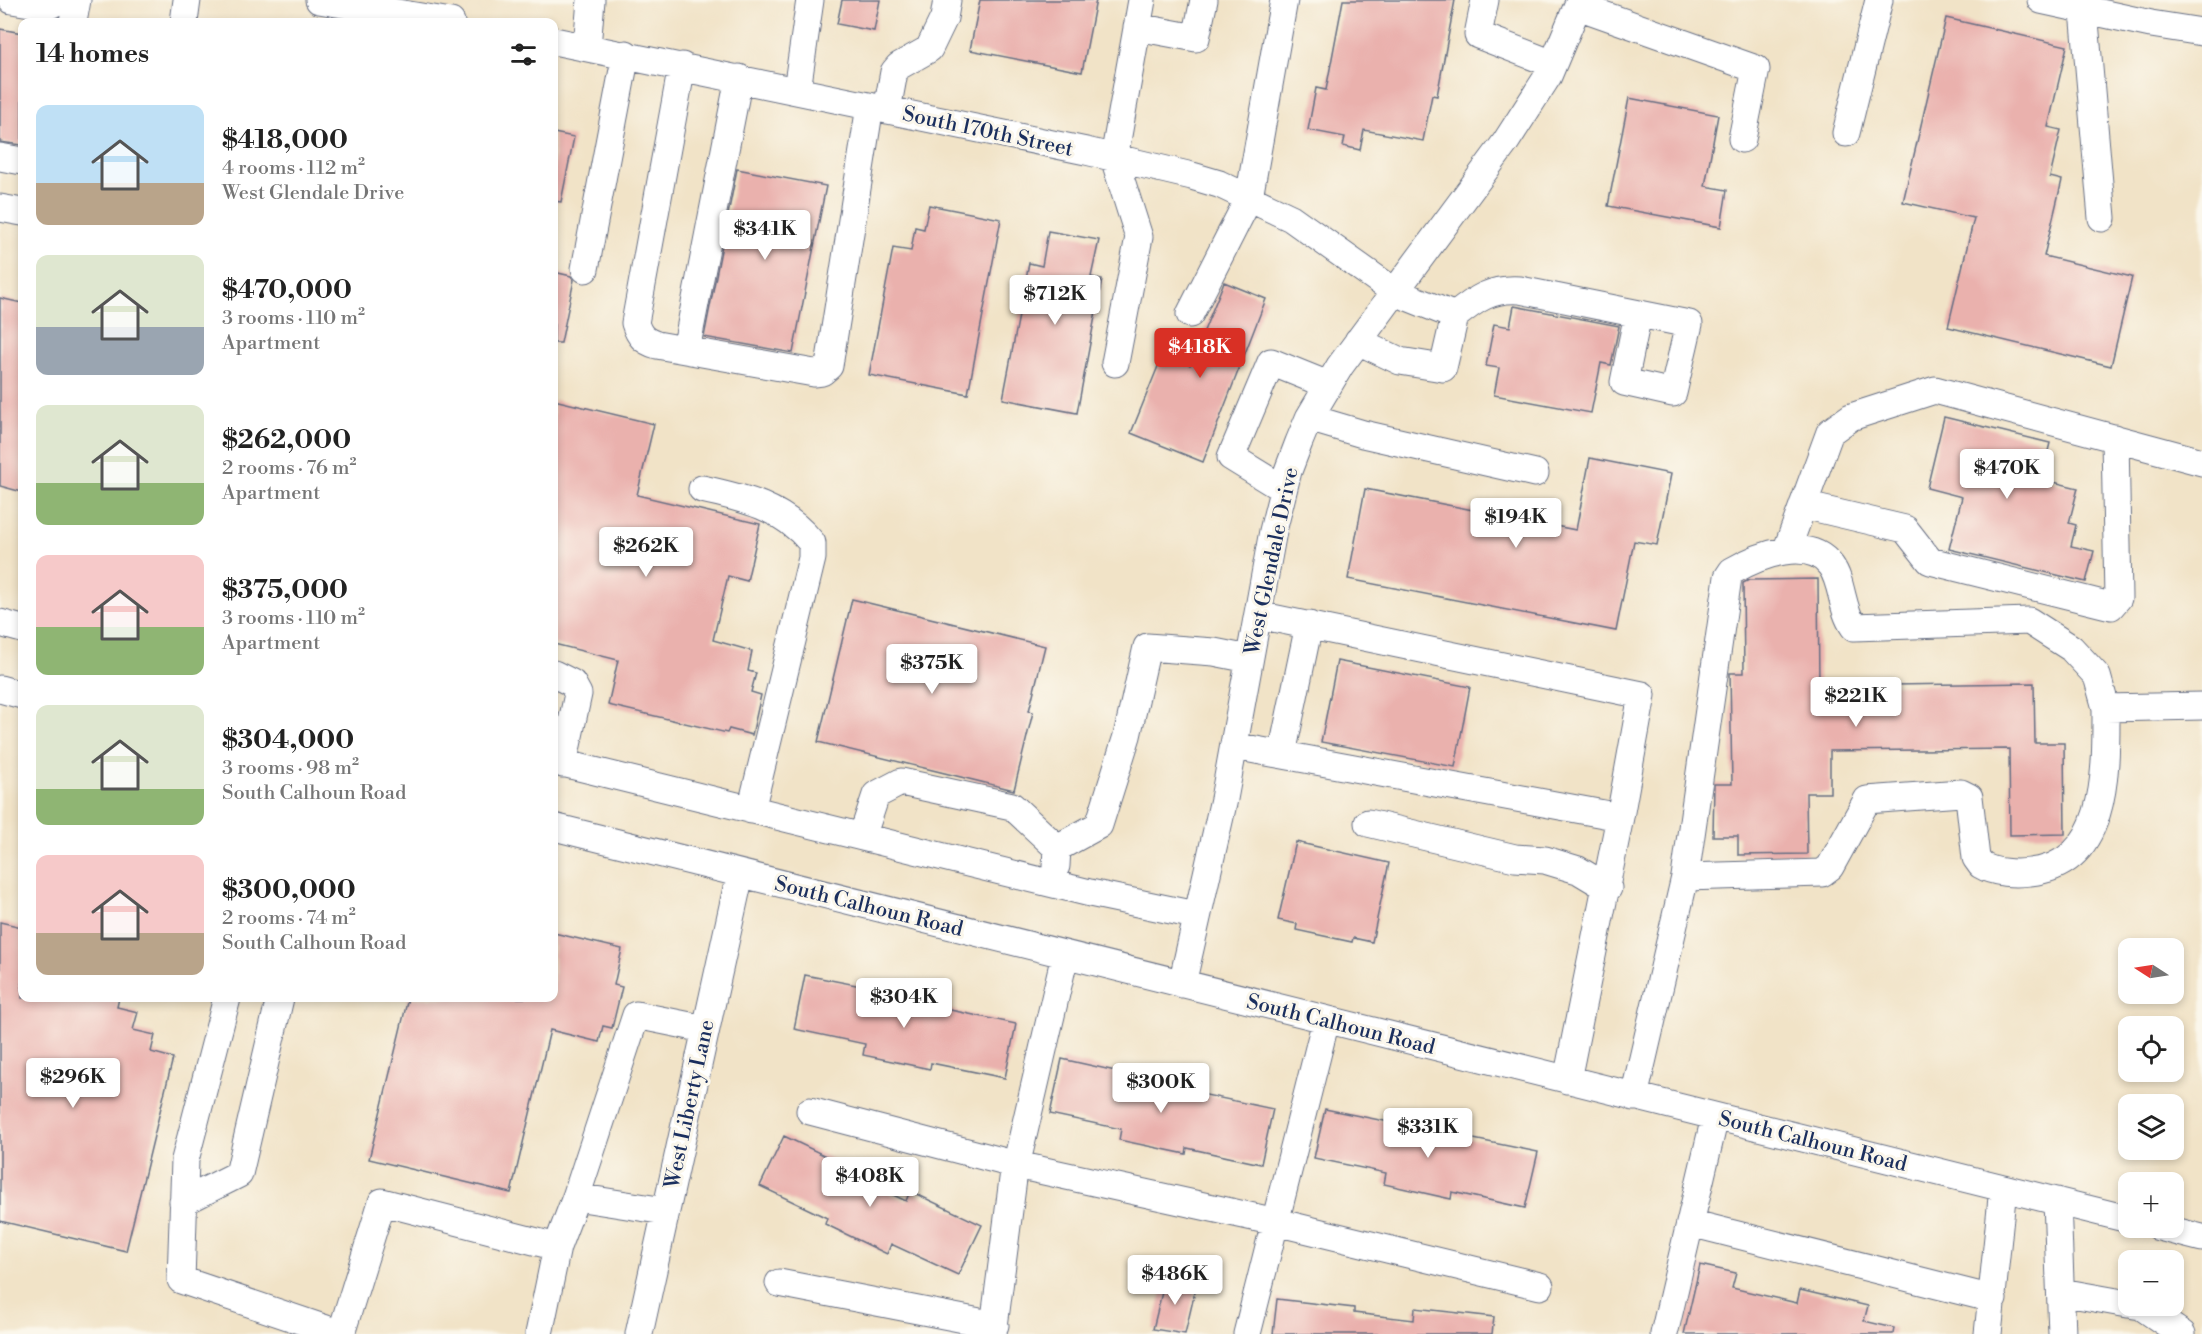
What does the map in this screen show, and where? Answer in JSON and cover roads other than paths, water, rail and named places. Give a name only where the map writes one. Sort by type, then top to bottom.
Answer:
[{"type":"street","points":[[12,0],[75,13]]},
{"type":"street","points":[[185,18],[188,0]]},
{"type":"street","points":[[319,0],[427,18]]},
{"type":"street","points":[[587,47],[591,0]]},
{"type":"street","points":[[797,90],[810,0]]},
{"type":"street","points":[[681,66],[634,324],[638,334],[646,342],[814,373],[822,372],[829,366],[879,108],[894,72],[899,66],[929,49],[944,18],[947,0]]},
{"type":"street","points":[[1115,363],[1139,237],[1114,158],[1142,0]]},
{"type":"street","points":[[1137,27],[1196,38],[1204,0]]},
{"type":"street","points":[[1191,314],[1249,198],[1284,0]]},
{"type":"street","points":[[1485,0],[1478,35],[1553,64]]},
{"type":"street","points":[[1846,133],[1879,0]]},
{"type":"street","points":[[2041,0],[2202,32]]},
{"type":"street","points":[[1579,3],[1756,69],[1742,139]]},
{"type":"street","name":"West Glendale Drive","points":[[1182,984],[1195,915],[1234,746],[1283,489],[1309,418],[1358,341],[1504,143],[1553,64],[1579,3]]},
{"type":"street","points":[[2084,10],[2102,218]]},
{"type":"street","name":"South 170th Street","points":[[558,42],[797,90],[1192,176],[1249,198],[1291,218],[1395,292],[1455,316]]},
{"type":"street","points":[[585,269],[626,54]]},
{"type":"street","points":[[686,350],[739,78]]},
{"type":"street","points":[[0,157],[18,160]]},
{"type":"street","points":[[0,208],[18,211]]},
{"type":"street","points":[[1358,341],[1400,361],[1443,368],[1455,316],[1482,295],[1503,289],[1638,314]]},
{"type":"street","points":[[1283,489],[1231,457],[1271,362],[1328,385]]},
{"type":"street","points":[[1786,549],[1830,432],[1851,417],[1935,390],[2202,462]]},
{"type":"street","points":[[1309,418],[1363,434],[1534,473]]},
{"type":"street","points":[[1803,505],[1905,529],[1930,561],[2111,606],[2118,598],[2115,438]]},
{"type":"street","points":[[702,489],[750,500],[785,517],[812,543],[812,558],[751,810]]},
{"type":"street","points":[[1634,1097],[1685,877],[1728,577],[1739,567],[1786,549],[1816,554],[1831,566],[1854,627],[2029,621],[2071,648],[2097,676],[2106,708],[2106,767],[2096,819],[2079,850],[2050,870],[2018,873],[1981,864],[1976,858],[1969,797],[1961,793],[1867,800],[1830,867],[1822,873],[1685,877]]},
{"type":"street","points":[[1258,615],[1642,695],[1608,888],[1567,1080]]},
{"type":"street","points":[[0,623],[18,628]]},
{"type":"street","points":[[1282,754],[1309,626]]},
{"type":"street","points":[[1057,848],[1099,825],[1127,736],[1147,647],[1214,652],[1250,659]]},
{"type":"street","points":[[558,676],[572,683],[578,694],[558,762],[1054,884],[1195,915]]},
{"type":"street","points":[[0,689],[18,694]]},
{"type":"street","points":[[2106,708],[2202,706]]},
{"type":"street","points":[[1234,746],[1620,817]]},
{"type":"street","points":[[862,837],[876,795],[901,782],[1012,806],[1057,848]]},
{"type":"street","points":[[1368,823],[1515,858],[1545,860],[1578,870],[1608,888]]},
{"type":"street","name":"South Calhoun Road","points":[[558,828],[2118,1216]]},
{"type":"street","points":[[1054,884],[1057,848]]},
{"type":"street","name":"West Liberty Lane","points":[[639,1334],[740,874]]},
{"type":"street","points":[[778,1283],[994,1329],[1017,1165],[1065,955]]},
{"type":"street","points":[[226,1002],[185,1160],[181,1280],[341,1334],[382,1202],[557,1247]]},
{"type":"street","points":[[183,1202],[239,1174],[279,1002]]},
{"type":"street","points":[[539,1334],[557,1247],[576,1197],[636,1015],[705,1029]]},
{"type":"street","points":[[1247,1334],[1326,1020]]},
{"type":"street","points":[[810,1111],[1017,1165],[1276,1222],[1540,1286]]},
{"type":"street","points":[[1664,1334],[1715,1117]]},
{"type":"street","points":[[1988,1334],[2003,1188]]},
{"type":"street","points":[[576,1197],[665,1211]]},
{"type":"street","points":[[2057,1201],[2062,1334]]},
{"type":"street","points":[[1690,1223],[1993,1299]]},
{"type":"street","points":[[2184,1233],[2202,1238]]},
{"type":"street","points":[[2061,1292],[2118,1302]]},
{"type":"street","points":[[2156,1316],[2182,1334]]}]
